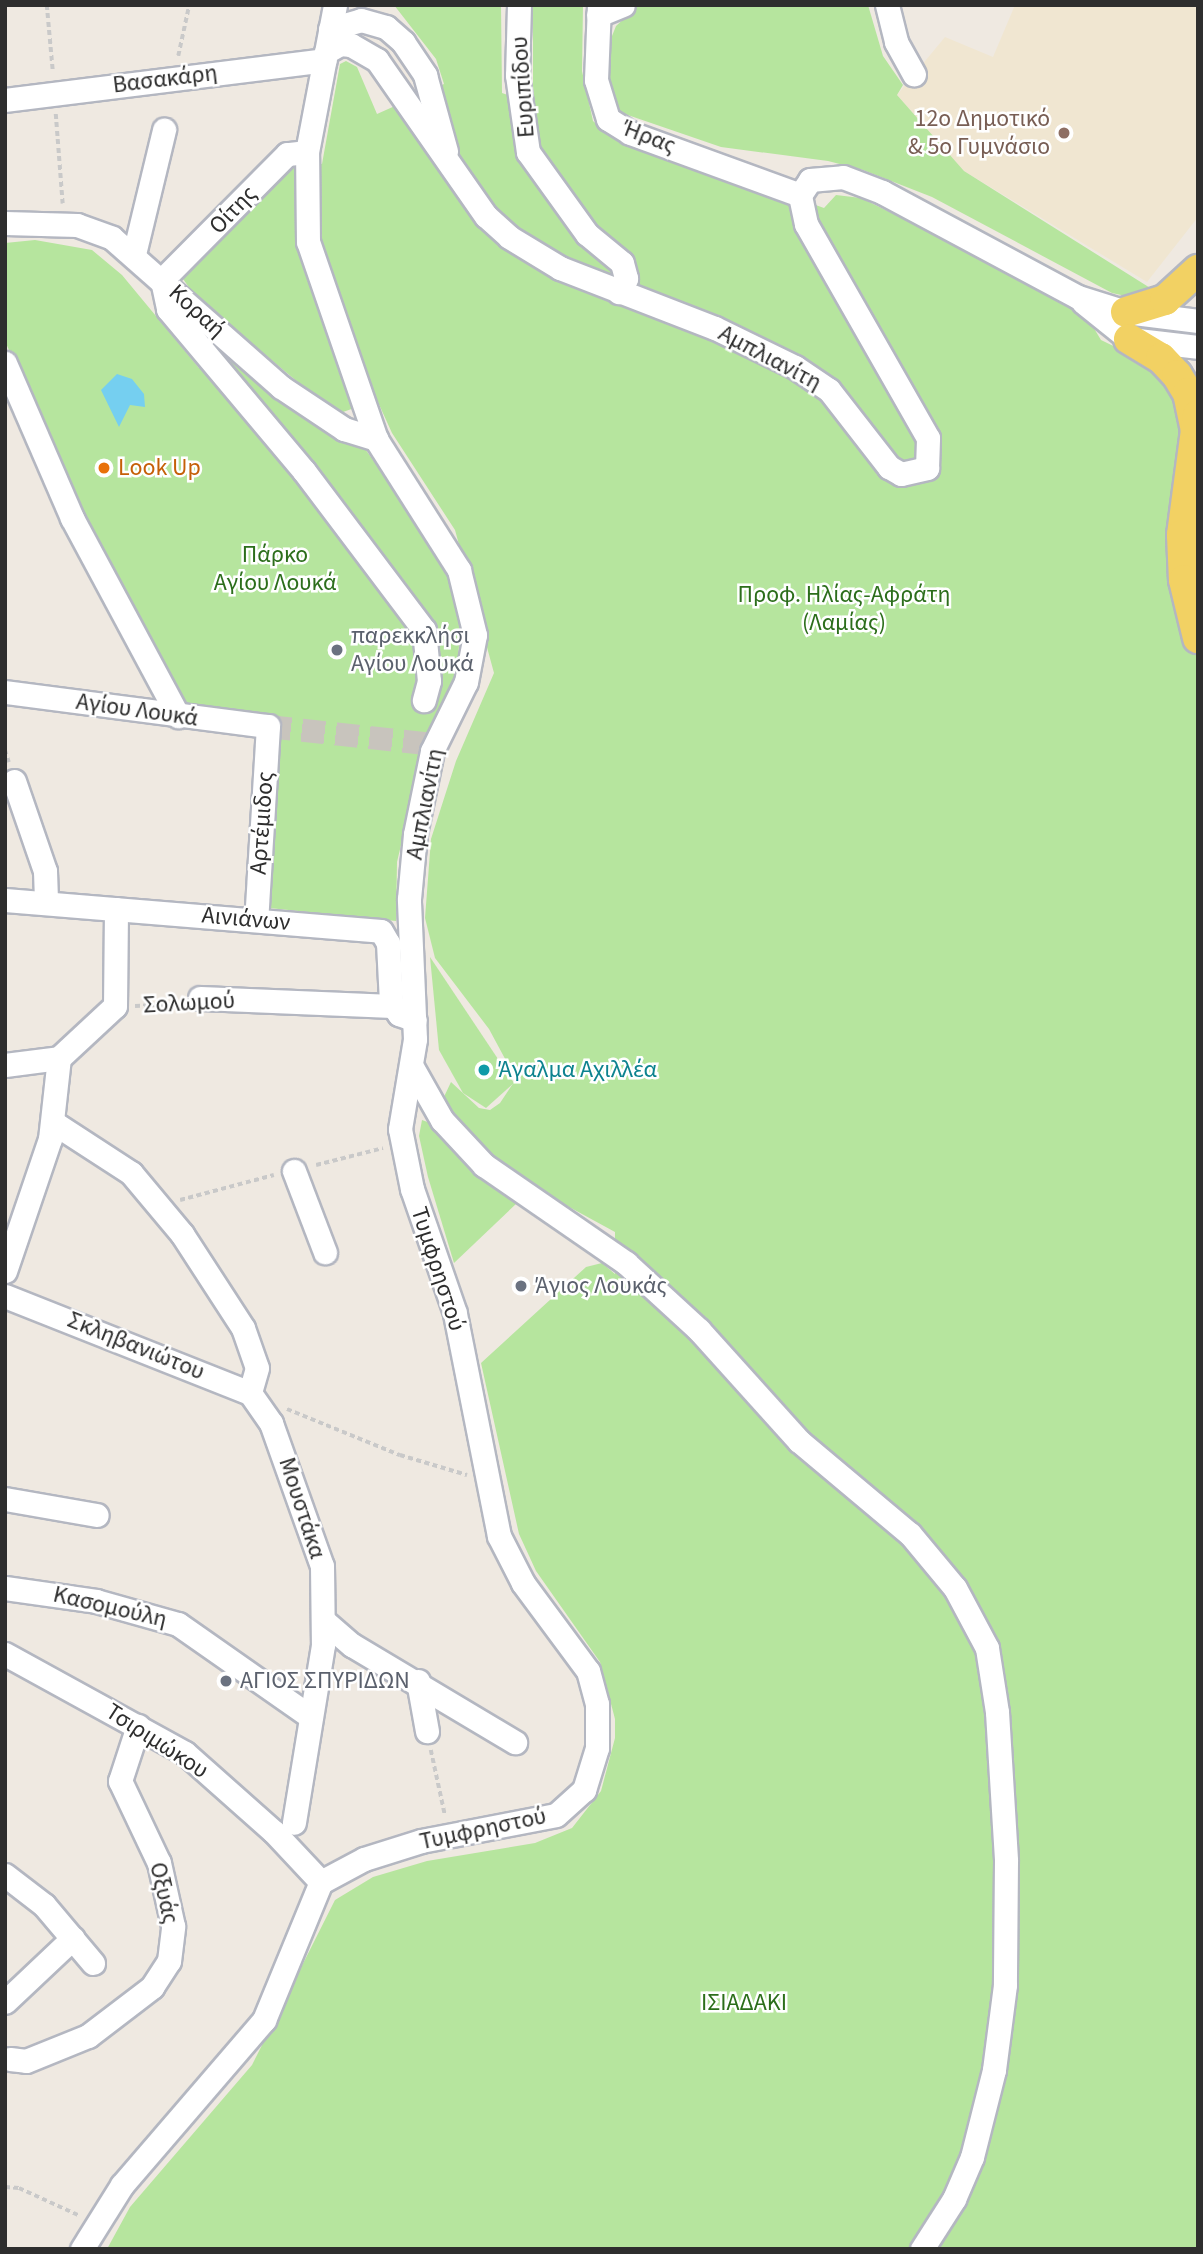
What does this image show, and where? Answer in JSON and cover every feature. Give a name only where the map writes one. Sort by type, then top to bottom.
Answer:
[{"type":"main road","points":[[1198,270],[1165,300],[1128,325],[1177,375],[1188,393],[1197,423],[1182,535],[1186,590],[1198,638]]},
{"type":"street","name":"Αμπλιανίτη","points":[[335,5],[307,152],[304,207],[310,251],[376,439],[459,570],[475,635],[466,682],[432,751],[415,834],[409,899],[415,1030]]},
{"type":"street","name":"Αμπλιανίτη","points":[[371,5],[386,27],[413,55],[425,75],[449,166],[494,224],[560,268],[715,328],[795,367],[829,390],[890,468],[906,475],[922,472],[931,453],[926,431],[825,263],[806,224],[800,195]]},
{"type":"street","name":"Ευριπίδου","points":[[519,5],[517,75],[528,152],[587,234],[622,263],[626,278],[618,292]]},
{"type":"street","points":[[599,10],[623,5]]},
{"type":"street","points":[[887,5],[898,48],[914,74]]},
{"type":"street","name":"Ήρας","points":[[599,10],[596,80],[608,120],[631,133],[800,195]]},
{"type":"street","points":[[330,29],[360,20],[386,27]]},
{"type":"street","name":"Βασακάρη","points":[[5,100],[326,56],[340,44],[351,45],[377,60],[449,166]]},
{"type":"street","points":[[134,254],[164,130]]},
{"type":"street","name":"Οίτης","points":[[162,280],[287,154],[307,152]]},
{"type":"street","points":[[800,195],[805,183],[815,177],[858,181],[929,214],[1128,325],[1198,347]]},
{"type":"street","name":"Κοραή","points":[[5,223],[92,228],[134,254],[281,387],[344,429],[376,439]]},
{"type":"street","points":[[560,268],[586,255],[587,234]]},
{"type":"street","points":[[162,280],[168,309],[304,471],[424,630],[429,681],[424,700]]},
{"type":"street","points":[[1128,325],[1198,321]]},
{"type":"street","points":[[5,363],[72,517],[178,716]]},
{"type":"street","name":"Αγίου Λουκά","points":[[5,692],[268,726]]},
{"type":"street","name":"Αρτέμιδος","points":[[256,920],[268,726]]},
{"type":"street","points":[[14,781],[45,872],[46,904]]},
{"type":"street","name":"Αινιάνων","points":[[5,900],[381,931],[388,943],[393,1006]]},
{"type":"street","points":[[115,1006],[116,909]]},
{"type":"street","name":"Σολωμού","points":[[201,998],[393,1006]]},
{"type":"street","name":"Σολωμού","points":[[59,1058],[115,1006]]},
{"type":"street","points":[[393,1006],[415,1030]]},
{"type":"street","name":"Τυμφρηστού","points":[[321,1882],[364,1859],[450,1835],[521,1824],[564,1811],[588,1782],[598,1736],[596,1694],[588,1671],[512,1566],[485,1477],[455,1313],[405,1162],[400,1129],[412,1067],[415,1030]]},
{"type":"street","points":[[5,1065],[59,1058],[54,1123],[35,1191],[5,1271]]},
{"type":"street","points":[[412,1067],[442,1120],[484,1165],[626,1263],[699,1330],[799,1441],[910,1534],[955,1588],[987,1648],[994,1676],[1006,1861],[1005,1985],[994,2070],[972,2157],[947,2210],[922,2249]]},
{"type":"street","points":[[54,1123],[76,1133],[131,1172],[182,1234],[243,1328],[257,1368],[255,1399]]},
{"type":"street","points":[[295,1171],[325,1252]]},
{"type":"street","name":"Σκληβανιώτου","points":[[5,1296],[255,1399]]},
{"type":"street","name":"Μουστάκα","points":[[255,1399],[278,1438],[318,1554],[324,1621],[294,1823]]},
{"type":"street","points":[[5,1499],[97,1515]]},
{"type":"street","name":"Κασομούλη","points":[[5,1588],[96,1601],[178,1624],[311,1717]]},
{"type":"street","points":[[324,1621],[361,1651],[418,1681],[515,1742]]},
{"type":"street","name":"Τσιριμώκου","points":[[5,1654],[138,1726],[195,1762],[321,1882]]},
{"type":"street","points":[[418,1681],[427,1731]]},
{"type":"street","name":"Οξυάς","points":[[10,2059],[26,2061],[88,2036],[152,1987],[169,1961],[173,1926],[162,1873],[120,1781],[138,1726]]},
{"type":"street","points":[[5,1875],[35,1895],[93,1963]]},
{"type":"street","points":[[82,2249],[95,2223],[141,2160],[264,2020],[321,1882]]},
{"type":"street","points":[[5,2002],[73,1938]]},
{"type":"path","name":"Σολωμού","points":[[115,1006],[170,1006],[201,998]]},
{"type":"path","points":[[255,1399],[442,1470],[485,1477]]},
{"type":"path","points":[[427,1731],[450,1835]]},
{"type":"path","points":[[5,2187],[27,2192],[95,2223]]},
{"type":"shaded area","name":"12ο Δημοτικό & 5ο Γυμνάσιο","points":[[1015,5],[1198,5],[1198,217],[1147,282],[964,171],[897,95],[945,37],[993,57]]},
{"type":"green space","name":"Προφ. Ηλίας-Αφράτη (Λαμίας)","points":[[394,5],[501,5],[502,93],[533,104],[533,5],[583,5],[582,71],[593,121],[601,128],[824,208],[836,195],[861,198],[1020,276],[1070,304],[1089,320],[1101,340],[1198,387],[1198,2249],[107,2249],[130,2207],[252,2065],[335,1900],[373,1877],[427,1861],[535,1843],[572,1828],[601,1791],[615,1738],[615,1719],[600,1662],[536,1571],[519,1534],[481,1363],[586,1267],[602,1263],[615,1274],[615,1232],[549,1196],[497,1158],[450,1116],[442,1101],[451,1082],[479,1108],[490,1110],[500,1103],[516,1079],[489,1029],[435,958],[425,918],[431,839],[456,761],[494,673],[455,530],[392,433],[377,400],[343,412],[330,409],[195,296],[181,276],[289,159],[322,164],[340,64],[346,61],[357,67],[377,114],[444,84],[436,59]]},
{"type":"green space","points":[[639,5],[868,5],[883,56],[903,85],[897,95],[964,171],[1155,291],[1130,297],[1112,293],[932,197],[863,170],[828,161],[721,147],[619,112],[607,81],[610,41],[616,26]]},
{"type":"green space","name":"Πάρκο Αγίου Λουκά","points":[[35,240],[92,250],[122,275],[199,368],[235,361],[363,446],[443,558],[461,624],[456,678],[423,752],[397,862],[396,921],[269,908],[263,903],[276,716],[189,708],[133,609],[50,444],[5,341],[5,243]]},
{"type":"green space","points":[[430,957],[514,1083],[486,1108],[463,1093],[439,1050]]},
{"type":"green space","points":[[422,1120],[433,1124],[517,1203],[454,1263],[428,1177],[419,1136]]},
{"type":"water","points":[[117,374],[132,379],[144,394],[145,407],[130,405],[119,427],[101,390]]},
{"type":"tunnel","points":[[268,726],[435,744]]},
{"type":"place","name":"12ο Δημοτικό & 5ο Γυμνάσιο","points":[[1064,133]]},
{"type":"place","name":"Look Up","points":[[104,468]]},
{"type":"place","name":"παρεκκλήσι Αγίου Λουκά","points":[[337,650]]},
{"type":"place","name":"Άγαλμα Αχιλλέα","points":[[484,1070]]},
{"type":"place","name":"Άγιος Λουκάς","points":[[521,1286]]},
{"type":"place","name":"ΑΓΙΟΣ ΣΠΥΡΙΔΩΝ","points":[[226,1681]]},
{"type":"park label","name":"ΙΣΙΑΔΑΚΙ","points":[[744,2003]]}]
